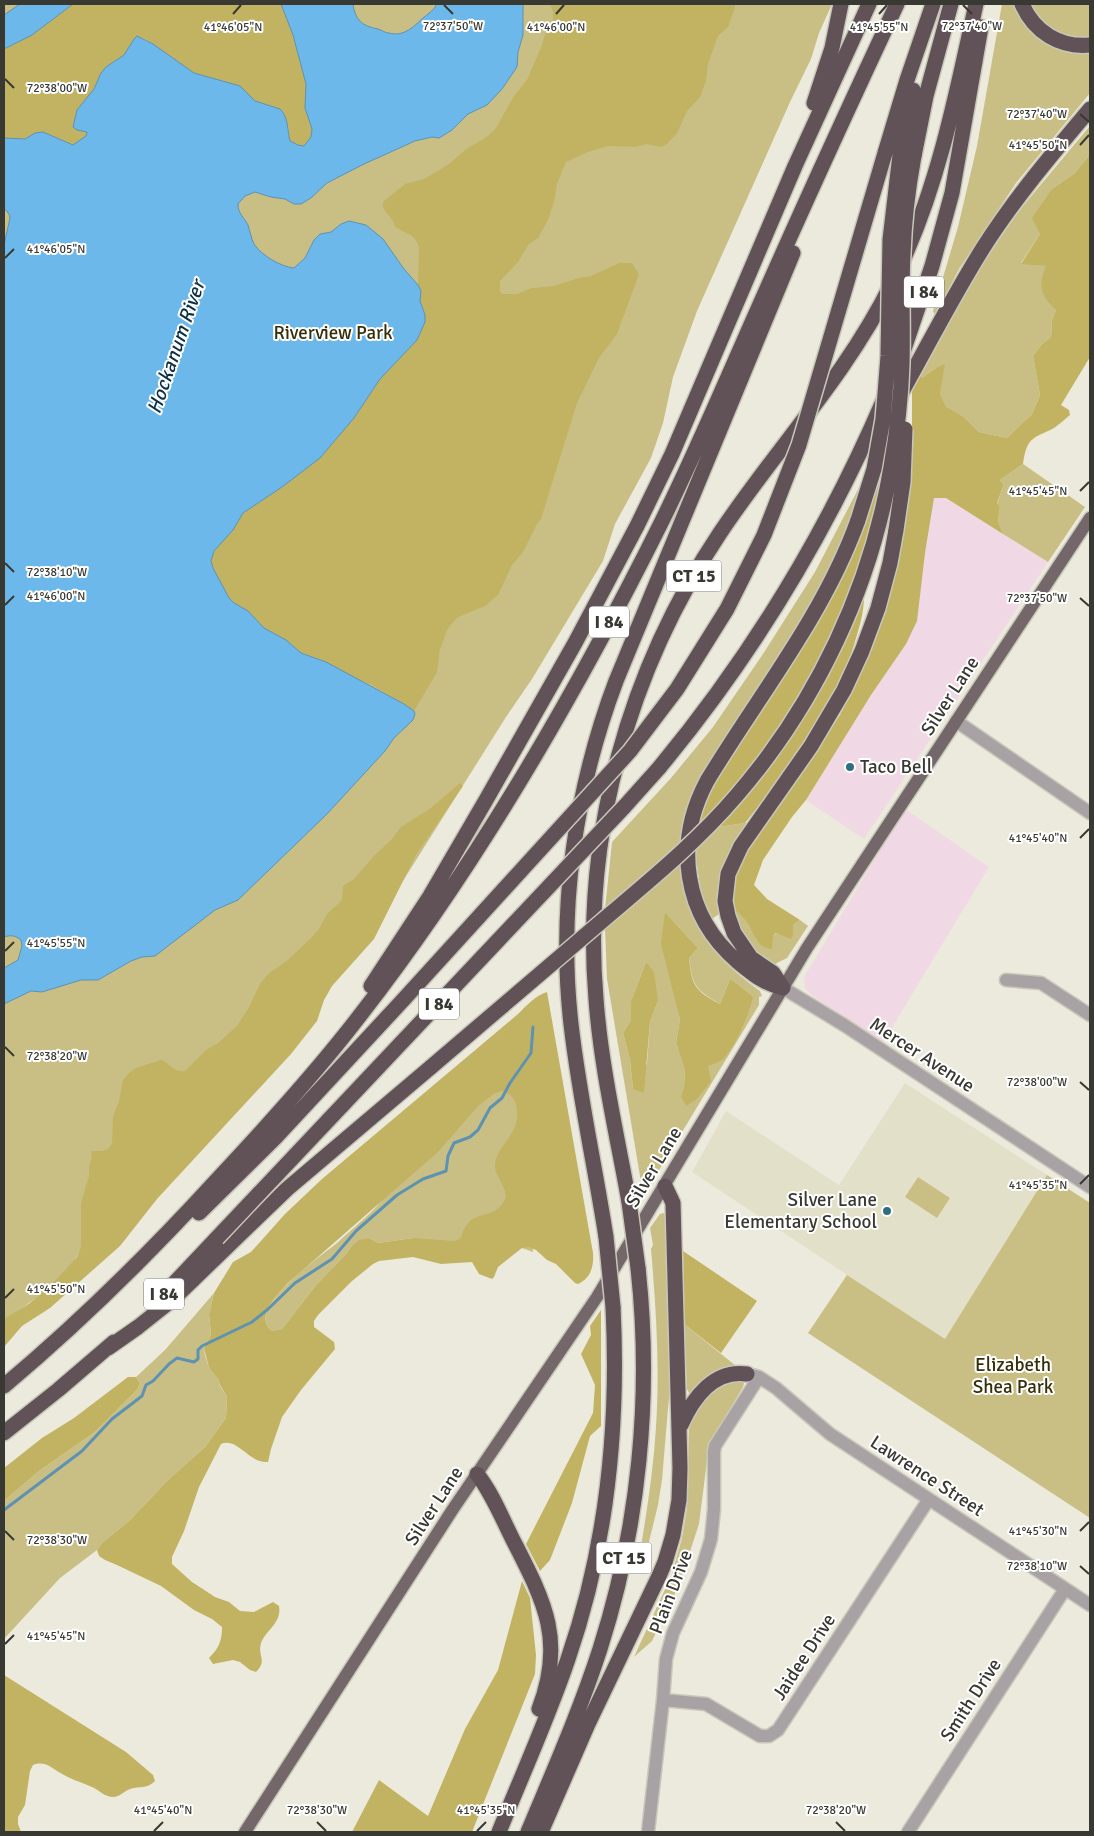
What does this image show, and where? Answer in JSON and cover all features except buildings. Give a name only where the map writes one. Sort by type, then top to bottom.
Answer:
[{"type":"highway","points":[[777,208],[785,174],[824,75],[841,4]]},
{"type":"highway","points":[[346,1033],[377,976],[422,909],[462,841],[572,650],[618,564],[677,442],[777,208],[869,4]]},
{"type":"highway","name":"I 84","points":[[4,1386],[116,1285],[228,1169],[298,1091],[346,1033],[401,960],[472,857],[530,764],[662,522],[696,450],[815,180],[897,4]]},
{"type":"highway","points":[[116,1285],[185,1226],[255,1159],[404,1000],[630,751],[677,689],[724,615],[764,535],[796,453],[899,154],[928,89],[951,4]]},
{"type":"highway","name":"CT 15","points":[[528,1832],[594,1666],[616,1594],[626,1549],[636,1485],[642,1420],[643,1336],[638,1268],[629,1202],[600,1033],[593,954],[597,870],[606,808],[615,765],[646,672],[664,630],[694,574],[735,512],[840,372],[872,321],[895,278],[918,223],[942,156],[976,4]]},
{"type":"highway","name":"I 84","points":[[4,1433],[108,1348],[222,1242],[660,768],[705,711],[755,640],[806,557],[850,471],[899,363],[936,252],[957,169],[986,4]]},
{"type":"highway","points":[[1022,4],[1032,21],[1049,36],[1069,44],[1090,44]]},
{"type":"highway","points":[[783,988],[766,983],[742,965],[720,945],[706,926],[696,904],[691,883],[687,850],[690,827],[696,804],[707,781],[817,608],[845,554],[874,469],[883,419],[888,356],[890,240],[899,154],[932,6]]},
{"type":"highway","points":[[850,471],[884,422],[952,300],[986,244],[1026,186],[1090,109]]},
{"type":"highway","points":[[222,1242],[287,1189],[671,861],[717,816],[761,765],[794,718],[820,674],[858,588],[874,540],[886,492],[896,434],[902,368],[904,243],[899,154]]},
{"type":"highway","name":"CT 15","points":[[498,1832],[568,1660],[596,1559],[612,1453],[615,1384],[614,1307],[606,1237],[576,1060],[568,986],[567,911],[574,837],[599,730],[613,688],[789,265],[815,180]]},
{"type":"highway","points":[[783,988],[773,973],[751,958],[734,933],[725,901],[728,874],[741,846],[812,746],[844,690],[862,651],[878,608],[890,564],[903,482],[905,392],[902,368]]},
{"type":"highway","points":[[541,1832],[588,1724],[665,1562],[673,1535],[679,1500],[680,1428],[673,1203],[665,1186]]},
{"type":"highway","points":[[680,1428],[690,1406],[708,1386],[727,1375],[736,1373],[753,1375]]},
{"type":"highway","points":[[477,1474],[490,1493],[538,1589],[544,1604],[550,1633],[550,1664],[545,1691],[523,1749],[510,1805]]},
{"type":"main road","name":"Silver Lane","points":[[245,1832],[477,1474],[597,1297],[783,988],[855,874],[1090,518]]},
{"type":"street","points":[[956,721],[1090,813]]},
{"type":"street","points":[[1006,980],[1041,983],[1090,1015]]},
{"type":"street","name":"Mercer Avenue","points":[[783,988],[844,1025],[1090,1187]]},
{"type":"street","name":"Lawrence Street","points":[[753,1375],[776,1388],[830,1434],[1090,1605]]},
{"type":"street","name":"Plain Drive","points":[[648,1832],[666,1659],[673,1633],[701,1572],[711,1539],[714,1509],[715,1446],[753,1375]]},
{"type":"street","name":"Jaidee Drive","points":[[663,1700],[706,1704],[760,1736],[769,1736],[778,1730],[929,1499]]},
{"type":"street","name":"Smith Drive","points":[[908,1832],[1066,1589]]},
{"type":"shaded area","points":[[73,4],[281,4],[293,35],[306,84],[305,108],[312,129],[311,137],[304,146],[291,142],[289,127],[280,109],[255,101],[240,86],[194,73],[144,38],[134,39],[124,55],[106,67],[101,73],[94,89],[77,111],[73,127],[87,132],[86,136],[73,145],[43,132],[35,133],[25,139],[4,138],[4,49],[38,31]]},
{"type":"shaded area","points":[[550,4],[735,4],[735,7],[728,27],[718,36],[708,64],[706,81],[700,97],[687,111],[677,133],[667,144],[661,147],[646,144],[636,147],[608,146],[588,152],[566,162],[557,184],[548,220],[538,238],[529,244],[518,262],[500,281],[500,292],[503,294],[517,294],[532,288],[554,286],[591,276],[619,263],[632,263],[639,274],[617,334],[599,358],[577,403],[541,519],[523,552],[512,565],[498,595],[485,606],[458,617],[448,628],[440,649],[437,672],[414,711],[372,685],[319,659],[301,653],[286,640],[264,628],[248,611],[229,598],[211,561],[216,548],[233,530],[243,513],[282,487],[320,458],[354,418],[380,379],[419,337],[424,311],[420,301],[421,291],[418,285],[419,248],[412,236],[395,227],[384,209],[383,202],[405,184],[424,179],[449,164],[496,128],[514,96],[527,80],[546,31],[553,23],[553,12]]},
{"type":"shaded area","points":[[1090,154],[1090,357],[1061,405],[1069,410],[1070,415],[1054,428],[1032,440],[1027,448],[1023,464],[1000,480],[1004,484],[997,503],[1000,507],[998,521],[1003,534],[946,498],[934,498],[917,621],[906,644],[871,695],[806,800],[763,860],[754,885],[767,899],[800,920],[793,925],[791,939],[776,933],[773,936],[772,949],[766,948],[754,937],[743,917],[733,909],[731,894],[733,881],[743,855],[840,715],[859,675],[889,594],[904,532],[912,455],[912,388],[921,374],[922,378],[945,364],[940,393],[946,407],[964,417],[979,432],[1007,438],[1032,414],[1040,395],[1033,356],[1042,344],[1051,337],[1052,320],[1056,310],[1042,290],[1041,284],[1046,266],[1021,264],[1040,234],[1032,218],[1052,189],[1075,173]]},
{"type":"shaded area","points":[[885,460],[860,564],[826,648],[809,680],[770,740],[700,825],[704,805],[718,775],[817,623],[840,581],[855,546]]},
{"type":"shaded area","points":[[934,498],[946,498],[1048,562],[864,839],[806,800],[871,695],[906,644],[925,553]]},
{"type":"shaded area","points":[[864,596],[861,621],[854,645],[845,670],[822,717],[793,760],[745,823],[718,827],[763,775],[802,719],[836,659]]},
{"type":"shaded area","points":[[460,783],[463,786],[416,855],[374,939],[332,986],[324,1000],[317,1021],[291,1054],[157,1199],[120,1246],[50,1308],[22,1326],[4,1347],[4,1319],[30,1303],[56,1280],[77,1257],[81,1247],[81,1203],[89,1176],[89,1166],[92,1158],[91,1151],[108,1149],[112,1144],[113,1117],[119,1101],[123,1080],[136,1068],[161,1060],[178,1071],[185,1071],[206,1050],[218,1043],[237,1026],[260,984],[268,974],[288,960],[319,929],[327,914],[342,900],[343,886],[354,879],[401,827],[431,808]]},
{"type":"shaded area","points":[[905,809],[989,867],[882,1044],[810,994],[805,988],[804,977]]},
{"type":"shaded area","points":[[665,912],[698,948],[689,958],[696,987],[700,991],[720,1004],[730,979],[753,997],[745,1021],[733,1046],[722,1060],[708,1066],[711,1081],[697,1099],[686,1106],[681,1096],[685,1071],[676,1043],[680,1019],[661,944]]},
{"type":"shaded area","points":[[646,962],[654,972],[658,1001],[650,1022],[644,1093],[633,1089],[630,1060],[623,1033],[631,1020],[631,1001]]},
{"type":"shaded area","points":[[547,992],[593,1253],[591,1271],[578,1284],[575,1283],[556,1264],[529,1247],[522,1248],[498,1267],[492,1279],[479,1274],[472,1262],[441,1264],[413,1257],[379,1261],[352,1281],[318,1315],[314,1321],[314,1327],[334,1342],[335,1349],[301,1390],[282,1417],[268,1462],[261,1462],[255,1459],[233,1444],[221,1444],[199,1487],[184,1531],[172,1557],[172,1564],[192,1582],[215,1597],[229,1602],[240,1611],[254,1612],[273,1602],[279,1606],[276,1622],[261,1643],[262,1661],[256,1672],[233,1660],[213,1664],[209,1658],[219,1644],[222,1627],[212,1619],[194,1610],[161,1586],[105,1560],[99,1556],[97,1550],[102,1543],[129,1521],[169,1479],[205,1447],[226,1418],[227,1397],[218,1379],[209,1368],[204,1348],[211,1335],[209,1314],[214,1293],[233,1262],[251,1252],[285,1214],[322,1179],[531,1001]],"holes":[[[503,1091],[515,1101],[517,1119],[515,1127],[498,1153],[496,1160],[496,1172],[506,1194],[503,1203],[498,1209],[474,1218],[465,1228],[461,1238],[454,1241],[413,1238],[378,1243],[369,1238],[359,1240],[316,1285],[282,1329],[272,1331],[267,1326],[267,1313],[274,1300],[288,1283],[438,1152],[479,1105],[495,1093]]]},
{"type":"shaded area","name":"Silver Lane Elementary School","points":[[905,1083],[1047,1175],[945,1340],[692,1172],[726,1111],[839,1185]]},
{"type":"shaded area","points":[[683,1251],[757,1301],[721,1353],[684,1324]]},
{"type":"shaded area","points":[[601,1310],[601,1426],[590,1436],[572,1503],[550,1560],[540,1571],[526,1544],[593,1413],[595,1385],[581,1354],[591,1335],[590,1326]]},
{"type":"shaded area","points":[[128,1377],[136,1377],[140,1383],[137,1390],[95,1432],[39,1471],[4,1501],[4,1468],[42,1438],[74,1418]]},
{"type":"shaded area","points":[[522,1581],[530,1598],[536,1655],[535,1674],[472,1832],[352,1832],[379,1780],[428,1816],[465,1729],[498,1670]]},
{"type":"shaded area","points":[[4,1675],[126,1752],[153,1775],[155,1781],[152,1784],[130,1789],[118,1796],[110,1797],[67,1777],[45,1764],[33,1765],[30,1771],[25,1805],[18,1817],[21,1832],[4,1832]]},
{"type":"green space","name":"Riverview Park","points":[[4,4],[705,4],[735,7],[735,4],[832,4],[819,33],[811,59],[697,311],[673,377],[663,423],[651,458],[615,524],[603,561],[532,679],[396,892],[80,1250],[75,1260],[58,1280],[4,1320]]},
{"type":"green space","points":[[1002,4],[1015,4],[1019,13],[1090,52],[1090,93],[1016,183],[959,269],[935,315],[933,311],[958,227],[977,146]]},
{"type":"green space","points":[[1031,4],[1090,4],[1090,38],[1071,37],[1054,31],[1035,12]]},
{"type":"green space","points":[[1090,126],[1090,154],[1075,173],[1052,189],[1040,234],[1021,263],[1047,266],[1056,310],[1052,320],[1051,337],[1042,344],[1033,356],[1040,395],[1032,414],[1007,438],[979,432],[964,417],[946,408],[940,393],[936,368],[922,378],[921,374],[995,245],[1024,205]]},
{"type":"green space","points":[[1023,464],[1085,507],[1048,562],[1003,534],[998,521],[1000,507],[997,504],[1004,484],[1000,480]]},
{"type":"green space","points":[[865,476],[846,536],[812,605],[689,804],[682,827],[681,843],[605,909],[612,842],[671,778],[713,727],[763,654],[815,572]]},
{"type":"green space","points":[[749,824],[734,845],[724,866],[719,888],[719,914],[709,919],[699,892],[700,886],[695,851],[718,827]]},
{"type":"green space","points":[[682,862],[687,896],[698,927],[721,958],[760,991],[762,996],[759,997],[759,1005],[645,1193],[643,1180],[641,1182],[607,979],[605,929]],"holes":[[[665,912],[698,948],[689,958],[694,981],[700,990],[720,1004],[730,979],[739,1034],[722,1059],[708,1066],[681,1096],[685,1071],[676,1043],[680,1019]],[[646,962],[658,1001],[650,1022],[647,1064],[633,1089],[630,1060],[623,1033],[631,1020],[631,1001]]]},
{"type":"green space","points":[[733,908],[744,917],[757,941],[777,933],[793,935],[793,925],[800,920],[808,926],[787,958],[773,967],[764,962],[742,936]]},
{"type":"green space","points":[[530,1010],[528,1100],[533,1252],[497,1239],[481,1266],[413,1238],[378,1243],[369,1238],[351,1247],[316,1285],[282,1329],[272,1331],[266,1322],[268,1310],[276,1297],[302,1271],[337,1243],[381,1202]]},
{"type":"green space","name":"Elizabeth Shea Park","points":[[1047,1175],[1090,1203],[1090,1518],[808,1333],[847,1275],[945,1339]]},
{"type":"green space","points":[[918,1177],[950,1198],[937,1218],[905,1197]]},
{"type":"green space","points":[[663,1213],[669,1216],[673,1349],[662,1480],[658,1505],[646,1554],[637,1570],[651,1481],[658,1383],[651,1249],[653,1245],[650,1228],[660,1214]]},
{"type":"green space","points":[[214,1293],[209,1314],[211,1335],[204,1348],[209,1368],[218,1379],[227,1397],[226,1418],[205,1447],[169,1479],[129,1521],[102,1543],[97,1550],[60,1578],[4,1639],[4,1501],[39,1471],[95,1432],[137,1390],[140,1383],[136,1377],[165,1350]]},
{"type":"green space","points":[[684,1324],[736,1366],[717,1373],[690,1395],[687,1389]]},
{"type":"green space","points":[[740,1380],[744,1383],[743,1387],[709,1445],[699,1524],[679,1585],[652,1641],[634,1657],[672,1574],[682,1538],[687,1508],[689,1423],[697,1408],[721,1382]]},
{"type":"water","points":[[20,4],[73,4],[32,35],[4,49],[4,15]]},
{"type":"water","name":"Hockanum River","points":[[281,4],[353,4],[358,18],[364,24],[386,33],[399,34],[412,28],[431,12],[437,4],[523,4],[523,35],[518,52],[517,67],[502,89],[487,105],[468,114],[452,130],[439,138],[432,137],[415,141],[364,164],[327,183],[311,198],[301,204],[294,204],[285,199],[255,192],[245,196],[238,204],[254,244],[261,252],[277,263],[294,268],[305,258],[314,240],[320,234],[331,232],[341,224],[349,221],[366,225],[383,239],[421,291],[420,301],[425,315],[425,322],[417,340],[380,379],[354,418],[320,458],[282,487],[243,513],[233,530],[214,551],[211,561],[229,598],[248,611],[264,628],[286,640],[301,653],[326,662],[404,704],[414,711],[415,714],[413,720],[394,738],[385,751],[327,814],[238,900],[215,910],[155,956],[142,957],[131,961],[98,980],[81,980],[42,992],[31,991],[4,1004],[4,968],[18,960],[22,946],[21,940],[16,937],[4,937],[4,245],[10,218],[4,208],[4,138],[25,139],[35,133],[43,132],[73,145],[86,136],[87,132],[73,127],[77,110],[94,89],[101,73],[106,67],[124,55],[137,36],[153,44],[194,73],[240,86],[255,101],[280,109],[286,120],[290,141],[304,146],[311,137],[312,129],[305,108],[306,84],[293,35]]},
{"type":"waterway","points":[[4,1510],[82,1451],[112,1419],[142,1396],[146,1385],[153,1381],[169,1364],[177,1358],[194,1362],[198,1359],[198,1350],[202,1346],[252,1322],[295,1283],[332,1259],[356,1231],[397,1195],[423,1179],[446,1171],[448,1156],[454,1143],[470,1137],[478,1130],[490,1108],[502,1098],[531,1053],[533,1027]]},
{"type":"place","name":"Taco Bell","points":[[850,767]]},
{"type":"place","name":"Silver Lane Elementary School","points":[[887,1211]]}]
